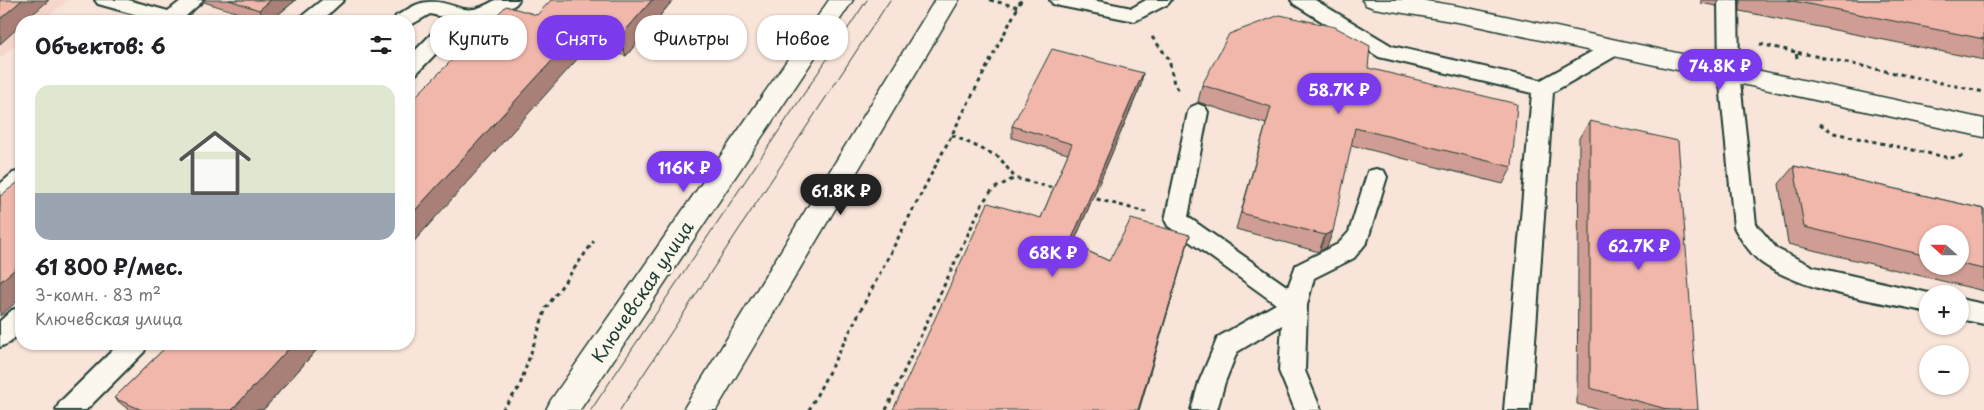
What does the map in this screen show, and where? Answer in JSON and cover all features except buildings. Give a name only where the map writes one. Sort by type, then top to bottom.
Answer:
[{"type":"main road","name":"Ключевская улица","points":[[562,410],[841,0]]},
{"type":"main road","points":[[699,410],[947,0]]},
{"type":"main road","points":[[1374,0],[1464,15],[1984,128]]},
{"type":"main road","points":[[1412,0],[1464,15]]},
{"type":"lane","points":[[106,0],[158,15]]},
{"type":"lane","points":[[180,15],[194,0]]},
{"type":"lane","points":[[316,15],[334,0]]},
{"type":"lane","points":[[486,15],[509,0]]},
{"type":"lane","points":[[1060,0],[1134,15],[1161,0]]},
{"type":"lane","points":[[1301,0],[1386,52],[1543,88],[1614,48]]},
{"type":"lane","points":[[1728,0],[1729,72],[1745,227],[1769,256],[1809,276],[1919,300]]},
{"type":"lane","points":[[413,15],[426,8],[438,8],[458,15]]},
{"type":"lane","points":[[415,63],[430,48]]},
{"type":"lane","points":[[1517,410],[1543,88]]},
{"type":"lane","points":[[1198,112],[1176,220],[1295,305]]},
{"type":"lane","points":[[1308,410],[1292,371],[1295,305],[1304,272],[1346,251],[1359,236],[1376,177]]},
{"type":"lane","points":[[0,196],[15,184]]},
{"type":"lane","points":[[1204,410],[1212,382],[1227,345],[1295,305]]},
{"type":"lane","points":[[1969,311],[1984,314]]},
{"type":"lane","points":[[0,336],[15,322]]},
{"type":"lane","points":[[69,410],[129,350]]},
{"type":"path","points":[[990,0],[1018,7]]},
{"type":"path","points":[[809,410],[1021,0]]},
{"type":"path","points":[[1134,15],[1169,59],[1174,84],[1198,112]]},
{"type":"path","points":[[952,134],[999,157],[1016,178],[1063,190]]},
{"type":"path","points":[[886,410],[983,202],[993,189],[1016,178]]},
{"type":"path","points":[[1082,195],[1176,220]]},
{"type":"path","points":[[502,410],[519,388],[546,308],[594,241]]},
{"type":"shaded area","points":[[0,0],[68,0],[50,15],[15,15],[15,45],[0,58]]},
{"type":"tram line","points":[[591,410],[867,0]]},
{"type":"tram line","points":[[620,410],[890,0]]}]
